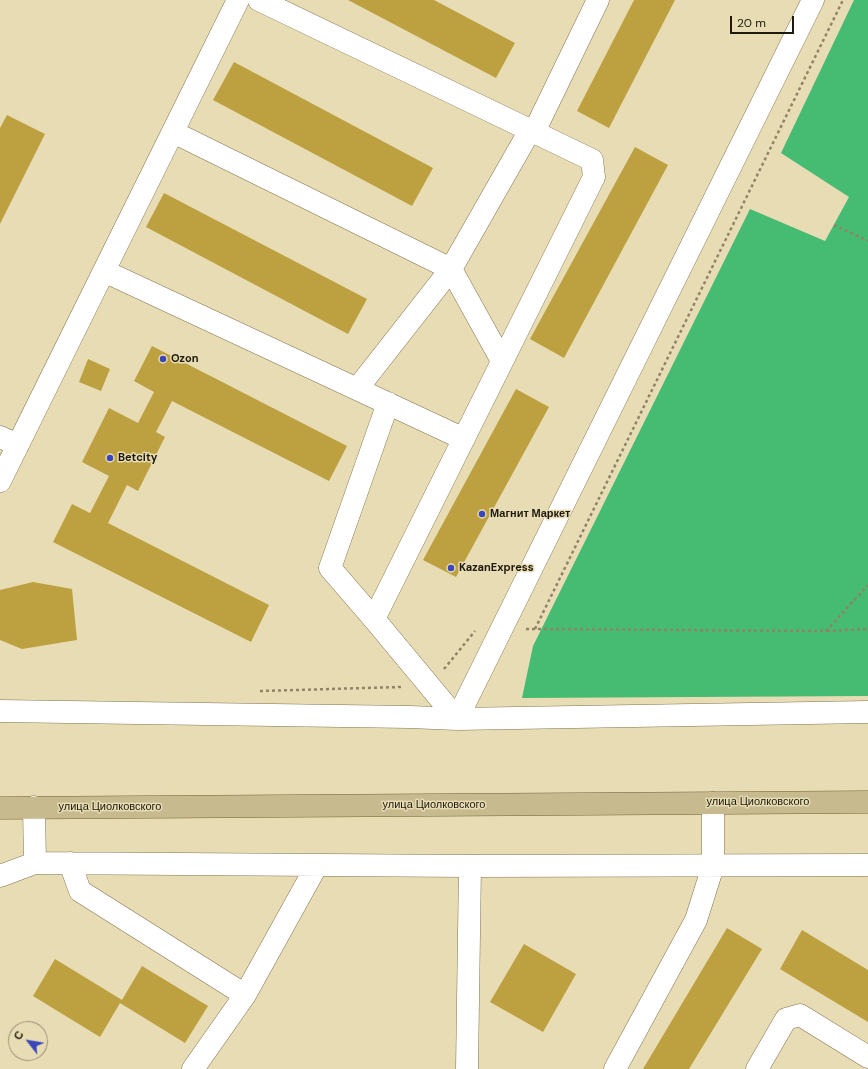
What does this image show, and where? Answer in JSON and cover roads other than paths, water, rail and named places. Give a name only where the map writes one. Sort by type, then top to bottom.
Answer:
[{"type":"main road","name":"улица Циолковского","points":[[0,808],[868,802]]},
{"type":"street","points":[[0,481],[9,441],[104,271],[238,0]]},
{"type":"street","points":[[259,0],[530,135],[592,160],[594,177],[374,619]]},
{"type":"street","points":[[357,389],[451,269],[530,135],[598,0]]},
{"type":"street","points":[[457,719],[813,0]]},
{"type":"street","points":[[173,132],[451,269],[502,361]]},
{"type":"street","points":[[104,271],[464,439]]},
{"type":"street","points":[[388,403],[330,568],[457,719]]},
{"type":"street","points":[[0,711],[457,719],[868,712]]},
{"type":"street","points":[[615,1069],[696,920],[712,866],[712,803]]},
{"type":"street","points":[[34,808],[35,863]]},
{"type":"street","points":[[0,876],[35,863],[470,866],[868,865]]},
{"type":"street","points":[[70,863],[80,891],[245,995]]},
{"type":"street","points":[[193,1069],[245,995],[317,865]]},
{"type":"street","points":[[466,1069],[470,866]]},
{"type":"street","points":[[757,1069],[786,1020],[800,1015],[868,1056]]},
{"type":"place","name":"Ozon","points":[[163,359]]},
{"type":"place","name":"Betcity","points":[[110,458]]},
{"type":"place","name":"Магнит Маркет","points":[[482,514]]},
{"type":"place","name":"KazanExpress","points":[[451,568]]}]
